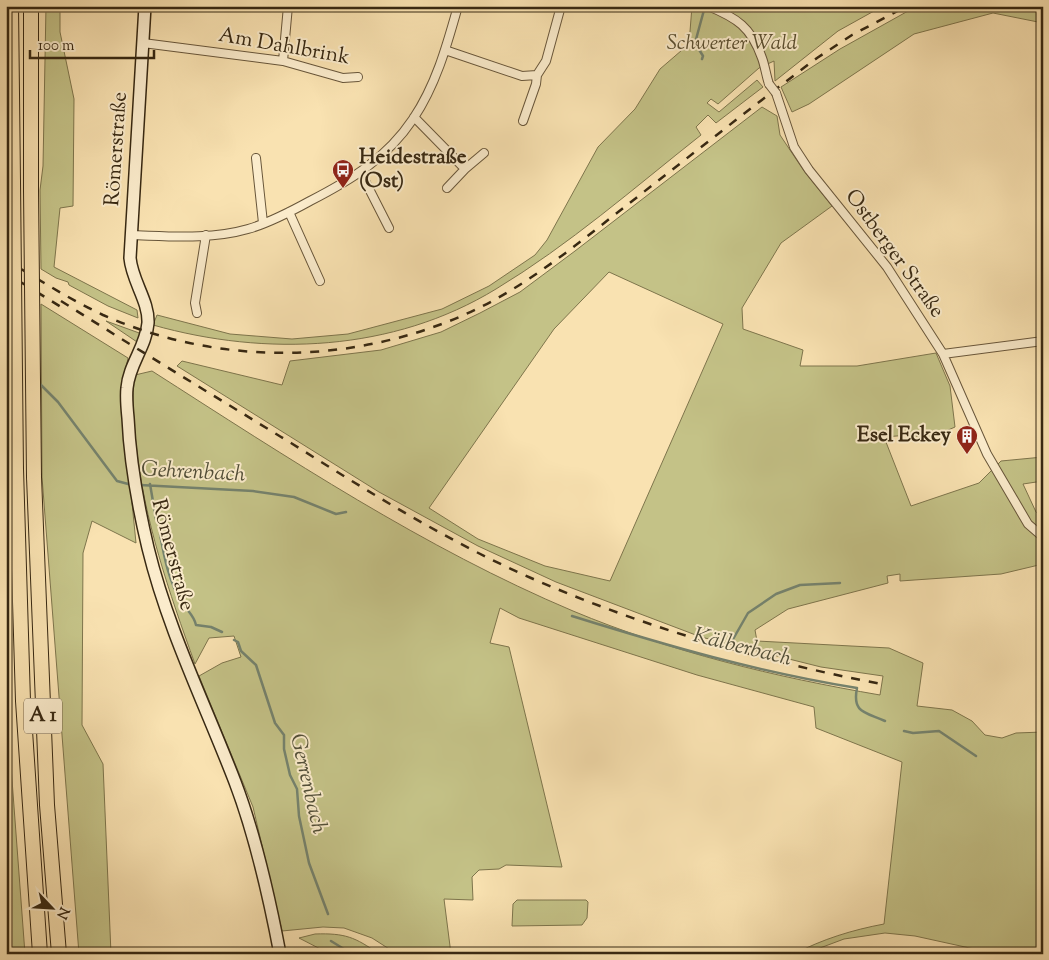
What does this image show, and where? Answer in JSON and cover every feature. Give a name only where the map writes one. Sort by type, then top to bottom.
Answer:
[{"type":"highway","name":"A 1","points":[[11,6],[16,469],[23,701],[40,954]]},
{"type":"highway","name":"A 1","points":[[31,6],[34,477],[46,796],[59,954]]},
{"type":"street","name":"Römerstraße","points":[[145,6],[130,235],[131,270],[145,305],[148,323],[145,340],[135,359],[127,388],[129,436],[137,499],[165,608],[236,784],[249,823],[260,860],[280,954]]},
{"type":"street","points":[[284,61],[288,6]]},
{"type":"street","points":[[130,235],[206,235],[247,229],[289,212],[361,173],[399,138],[414,118],[439,68],[458,6]]},
{"type":"street","points":[[523,121],[536,84],[536,74],[546,61],[561,6]]},
{"type":"street","name":"Ostberger Straße","points":[[708,6],[741,22],[757,43],[769,84],[776,93],[794,146],[809,170],[887,267],[943,354],[987,454],[1028,524],[1043,537]]},
{"type":"street","name":"Am Dahlbrink","points":[[143,43],[284,61],[343,78],[358,77]]},
{"type":"street","points":[[445,50],[522,76],[536,74]]},
{"type":"street","points":[[414,118],[465,169]]},
{"type":"street","points":[[447,188],[484,153]]},
{"type":"street","points":[[256,158],[263,223]]},
{"type":"street","points":[[361,173],[389,228]]},
{"type":"street","points":[[289,212],[320,281]]},
{"type":"street","points":[[197,313],[195,303],[206,235]]},
{"type":"street","points":[[943,354],[1043,341]]},
{"type":"green space","points":[[46,6],[60,6],[60,32],[74,99],[73,206],[60,208],[54,267],[137,310],[138,318],[108,306],[69,285],[68,282],[56,278],[41,269],[40,190],[43,166]]},
{"type":"green space","points":[[692,6],[883,6],[838,31],[775,81],[774,61],[759,68],[718,104],[711,99],[707,103],[719,112],[757,80],[763,87],[716,123],[708,115],[696,127],[701,135],[601,215],[523,272],[456,310],[415,326],[372,337],[328,343],[240,342],[196,335],[153,325],[157,315],[230,334],[292,339],[348,334],[442,309],[489,286],[535,255],[547,240],[598,147],[635,109],[660,69],[689,44]]},
{"type":"green space","name":"Schwerter Wald","points":[[917,6],[1043,6],[1043,23],[993,13],[914,34],[809,104],[792,112],[781,87],[840,49]]},
{"type":"green space","points":[[762,107],[777,116],[780,135],[804,171],[832,206],[781,243],[742,308],[743,329],[803,350],[800,366],[857,366],[936,353],[950,386],[955,427],[930,438],[909,435],[884,437],[911,506],[979,483],[1001,461],[1043,457],[1043,481],[1023,484],[1036,512],[1043,518],[1043,564],[1001,574],[900,581],[900,574],[887,576],[888,583],[788,609],[755,630],[757,641],[889,648],[923,663],[917,706],[952,710],[972,721],[985,735],[1002,738],[1016,733],[1043,732],[1043,954],[997,954],[915,936],[885,933],[844,939],[804,954],[794,954],[838,936],[884,924],[902,762],[816,728],[814,707],[697,675],[519,618],[500,608],[490,643],[509,647],[562,867],[506,865],[499,869],[479,870],[472,877],[473,900],[444,899],[451,954],[397,954],[372,938],[344,928],[323,927],[282,931],[253,807],[199,676],[222,663],[241,657],[234,636],[209,638],[195,664],[167,583],[145,500],[136,444],[133,392],[135,375],[152,371],[306,469],[410,530],[463,559],[573,611],[648,639],[724,662],[880,695],[883,676],[821,667],[701,637],[556,582],[478,546],[379,492],[177,366],[182,361],[282,385],[290,361],[381,350],[441,332],[520,292]],"holes":[[[609,272],[723,324],[610,581],[545,566],[478,539],[429,508],[554,329]]]},
{"type":"green space","points":[[41,304],[128,358],[121,392],[136,543],[92,521],[83,553],[82,725],[103,764],[111,954],[79,954],[42,477]]},
{"type":"green space","points":[[106,321],[142,334],[140,344]]},
{"type":"green space","points":[[6,332],[8,469],[6,489]]},
{"type":"green space","points":[[6,596],[10,753],[25,954],[6,954]]},
{"type":"green space","points":[[517,900],[586,900],[588,902],[587,918],[582,925],[512,926],[513,904]]},
{"type":"green space","points":[[315,934],[334,934],[349,937],[379,954],[330,954],[299,938]]},
{"type":"waterway","points":[[702,59],[703,56],[695,43],[704,10]]},
{"type":"waterway","name":"Gehrenbach","points":[[38,382],[58,402],[117,481],[132,485]]},
{"type":"waterway","name":"Gerrenbach","points":[[150,484],[156,519]]},
{"type":"waterway","name":"Gehrenbach","points":[[140,485],[253,491],[294,497],[336,514],[346,512]]},
{"type":"waterway","name":"Gerrenbach","points":[[160,534],[170,578],[177,595],[194,618],[196,625],[211,627],[222,632]]},
{"type":"waterway","points":[[732,641],[748,613],[776,594],[800,585],[840,583]]},
{"type":"waterway","name":"Kälberbach","points":[[572,616],[713,657],[820,682],[857,688],[856,702],[858,707],[866,713],[885,721]]},
{"type":"waterway","name":"Gerrenbach","points":[[234,640],[238,642],[241,651],[256,665],[275,723],[284,735],[284,749],[290,775],[297,789],[299,816],[309,863],[328,914]]},
{"type":"waterway","name":"Kälberbach","points":[[904,731],[913,733],[939,731],[976,756]]},
{"type":"waterway","points":[[331,941],[352,954]]},
{"type":"railway","points":[[6,260],[66,296],[103,315],[149,332],[196,344],[244,351],[292,353],[340,349],[387,341],[434,327],[479,308],[518,286],[574,247],[817,58],[852,35],[907,6]]},
{"type":"railway","points":[[6,273],[66,310]]},
{"type":"railway","points":[[61,301],[379,497],[439,532],[500,564],[574,596],[703,641],[835,675],[881,684]]},
{"type":"place","name":"Heidestraße (Ost)","points":[[343,189]]},
{"type":"place","name":"Esel Eckey","points":[[967,455]]}]
